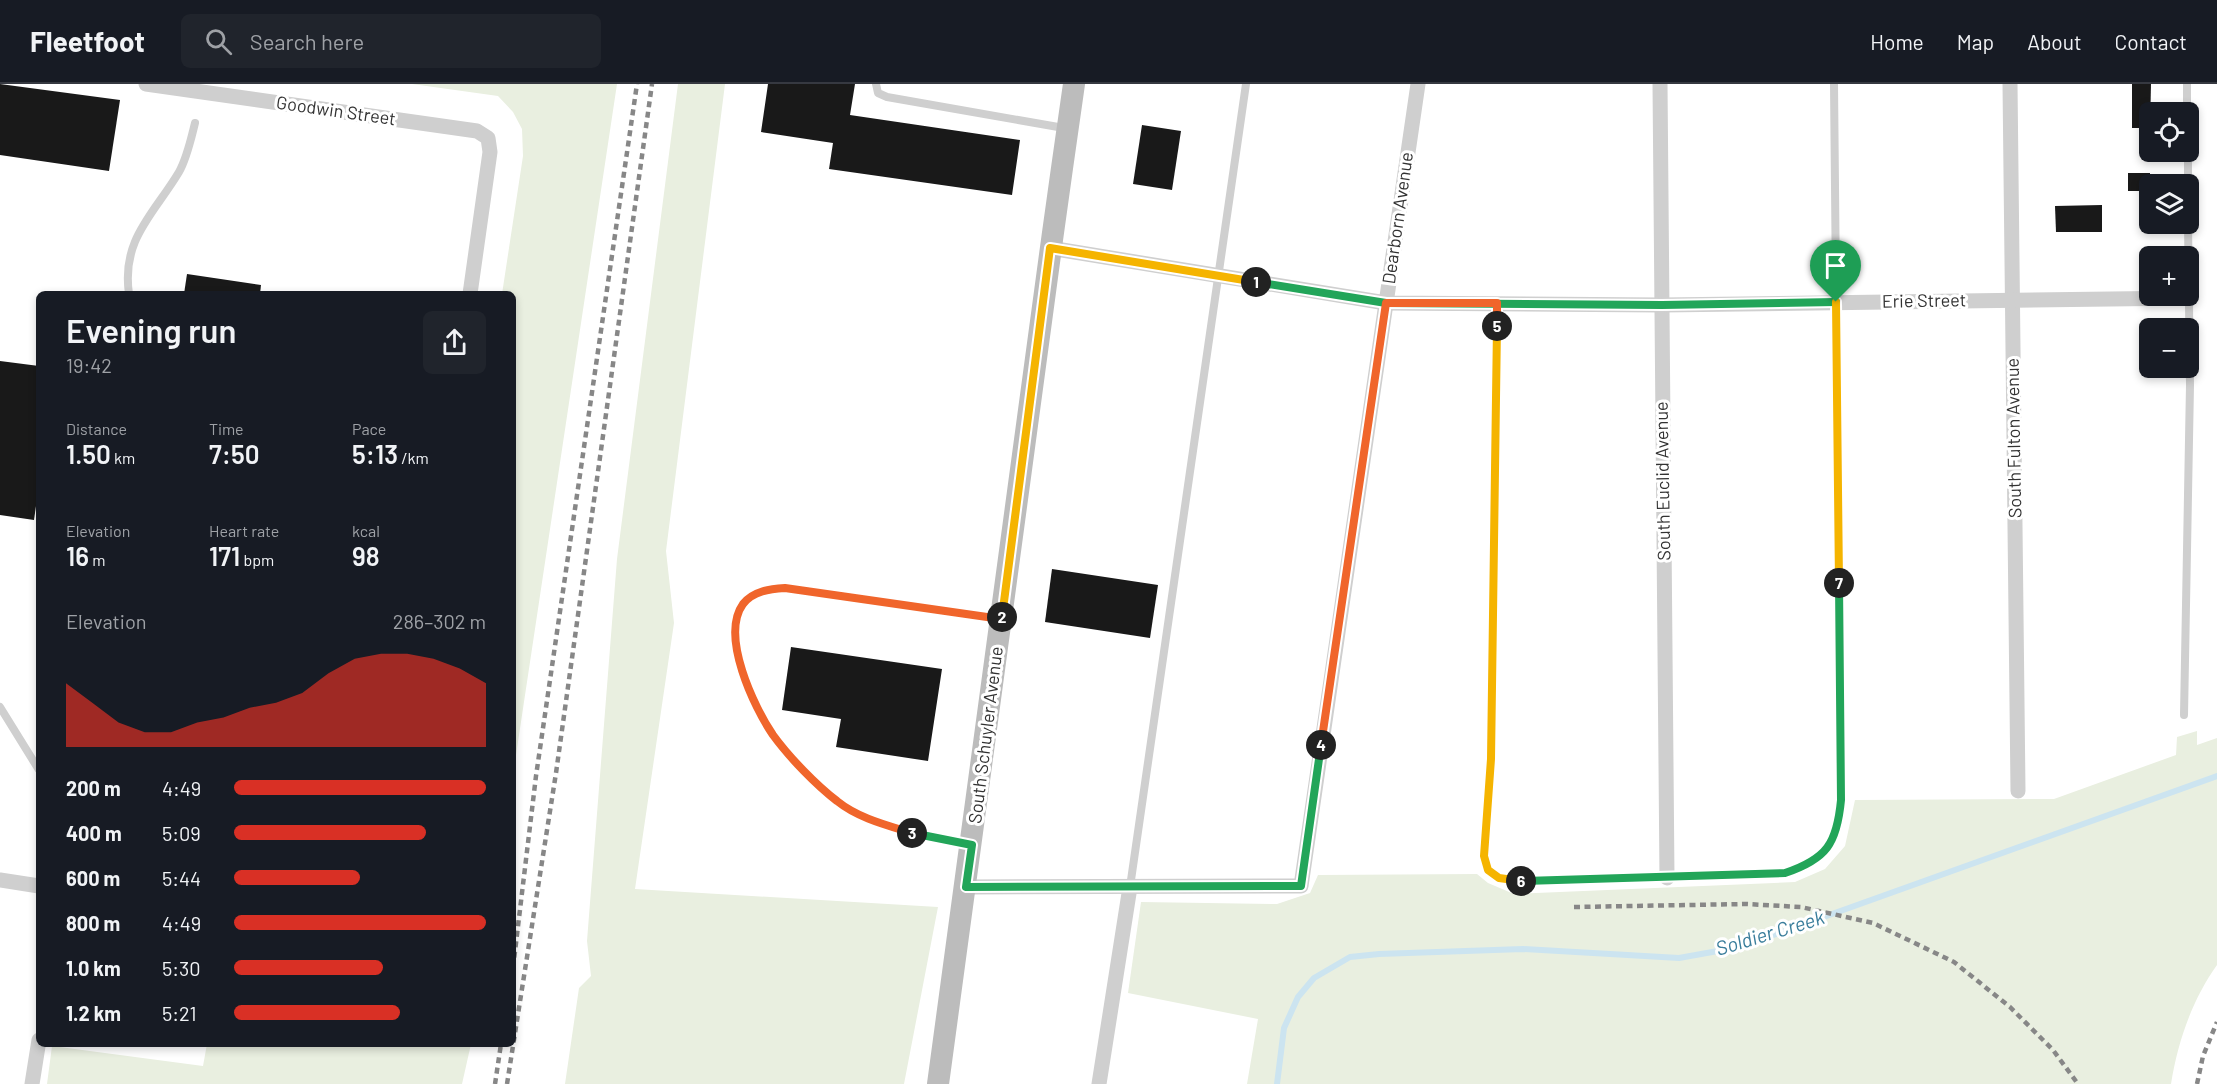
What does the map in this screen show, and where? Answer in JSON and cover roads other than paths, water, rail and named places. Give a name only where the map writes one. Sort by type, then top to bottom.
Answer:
[{"type":"main road","name":"South Schuyler Avenue","points":[[938,1084],[1074,84]]},
{"type":"street","name":"Goodwin Street","points":[[151,84],[477,130],[488,138],[490,152],[470,291]]},
{"type":"street","name":"Dearborn Avenue","points":[[1130,886],[1301,886],[1418,84]]},
{"type":"street","name":"South Euclid Avenue","points":[[1660,84],[1667,878]]},
{"type":"street","name":"South Fulton Avenue","points":[[2010,84],[2018,791]]},
{"type":"street","name":"Erie Street","points":[[1050,248],[1386,303],[1662,305],[2139,299]]},
{"type":"street","points":[[0,880],[36,886]]},
{"type":"street","points":[[966,887],[1130,886],[1100,1084]]},
{"type":"street","points":[[32,1084],[38,1047]]},
{"type":"lane","points":[[876,84],[878,93],[887,97],[1068,128]]},
{"type":"lane","points":[[1130,886],[1246,84]]},
{"type":"lane","points":[[1497,303],[1491,759],[1484,856],[1488,870],[1499,878],[1517,881],[1785,873],[1804,867],[1832,842],[1838,827],[1841,800],[1834,84]]},
{"type":"lane","points":[[2187,84],[2187,102]]},
{"type":"lane","points":[[129,291],[130,250],[148,216],[180,171],[195,123]]},
{"type":"lane","points":[[2184,715],[2190,397],[2189,306]]},
{"type":"lane","points":[[972,845],[914,834],[876,822],[838,802],[774,737],[758,710],[743,672],[737,646],[736,628],[744,602],[768,589],[785,588],[1001,619]]},
{"type":"lane","points":[[0,707],[36,765]]},
{"type":"waterway","name":"Soldier Creek","points":[[1277,1084],[1284,1028],[1298,997],[1314,978],[1350,957],[1523,949],[1679,958],[1740,947],[2217,776]]},
{"type":"railway","points":[[516,943],[536,776],[637,84]]},
{"type":"railway","points":[[516,1027],[556,773],[652,84]]},
{"type":"railway","points":[[1574,907],[1746,904],[1801,907],[1873,923],[1954,962],[2010,1007],[2053,1050],[2078,1084]]},
{"type":"railway","points":[[2197,1084],[2203,1056],[2217,1022]]},
{"type":"railway","points":[[495,1084],[501,1047]]},
{"type":"railway","points":[[507,1084],[513,1047]]}]
